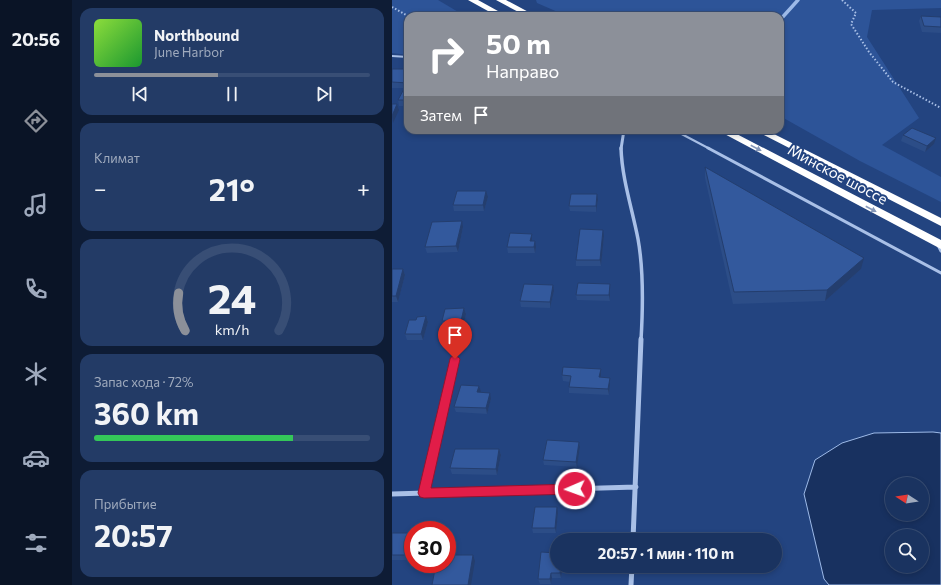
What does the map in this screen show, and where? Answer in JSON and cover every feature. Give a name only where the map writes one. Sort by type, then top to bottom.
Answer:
[{"type":"highway","points":[[472,0],[495,12]]},
{"type":"highway","points":[[500,0],[524,12]]},
{"type":"highway","name":"Минское шоссе","points":[[730,134],[940,246]]},
{"type":"highway","name":"Минское шоссе","points":[[767,134],[941,222]]},
{"type":"street","points":[[623,134],[621,148],[622,169],[638,240],[643,300],[634,533]]},
{"type":"street","points":[[392,494],[636,487]]},
{"type":"street","points":[[631,585],[632,573]]},
{"type":"lane","points":[[392,56],[404,57]]},
{"type":"lane","points":[[681,134],[941,273]]},
{"type":"lane","points":[[424,493],[455,359]]},
{"type":"path","points":[[842,0],[856,13],[852,24],[869,52],[893,82],[941,108]]},
{"type":"path","points":[[392,7],[404,14]]},
{"type":"shaded area","points":[[392,0],[438,0],[458,12],[404,12],[404,54],[392,53]]},
{"type":"shaded area","points":[[536,0],[941,0],[941,8],[872,10],[867,37],[919,118],[882,145],[941,177],[941,202],[860,161],[784,118],[784,12],[558,12],[537,3]]},
{"type":"shaded area","points":[[874,433],[941,433],[941,585],[829,585],[824,579],[804,494],[815,460],[842,443]]},
{"type":"building","points":[[921,16],[941,17],[941,27],[924,26]]},
{"type":"building","points":[[392,69],[404,69],[404,83],[392,82]]},
{"type":"building","points":[[404,89],[404,100],[398,100]]},
{"type":"building","points":[[392,104],[397,104],[392,116]]},
{"type":"building","points":[[912,128],[936,138],[927,146],[903,135]]},
{"type":"building","points":[[705,167],[864,258],[827,290],[734,292]]},
{"type":"building","points":[[457,191],[486,191],[483,205],[453,205]]},
{"type":"building","points":[[571,194],[597,194],[596,206],[569,206]]},
{"type":"building","points":[[462,221],[456,246],[425,247],[432,222]]},
{"type":"building","points":[[580,229],[603,230],[600,260],[576,260]]},
{"type":"building","points":[[510,233],[532,234],[530,241],[535,241],[534,247],[507,247]]},
{"type":"building","points":[[392,269],[403,269],[396,296],[392,296]]},
{"type":"building","points":[[578,283],[610,284],[609,295],[576,295]]},
{"type":"building","points":[[524,284],[553,285],[550,302],[520,301]]},
{"type":"building","points":[[464,308],[461,321],[442,321],[445,309]]},
{"type":"building","points":[[426,316],[421,334],[405,334],[409,320],[416,320],[417,317]]},
{"type":"building","points":[[563,367],[601,369],[599,377],[610,378],[608,389],[569,387],[571,376],[562,375]]},
{"type":"building","points":[[461,385],[479,386],[477,392],[490,393],[486,408],[454,407]]},
{"type":"building","points":[[547,440],[579,442],[576,462],[543,460]]},
{"type":"building","points":[[455,449],[499,449],[496,469],[450,468]]},
{"type":"building","points":[[535,507],[557,507],[555,528],[532,528]]},
{"type":"building","points":[[392,533],[404,533],[404,555],[392,555]]},
{"type":"building","points":[[541,552],[550,553],[550,579],[538,579]]},
{"type":"building","points":[[456,555],[473,555],[468,585],[432,585],[434,573],[456,573]]},
{"type":"waterway","points":[[784,16],[798,0]]},
{"type":"route","points":[[455,359],[424,493],[575,489]]}]
